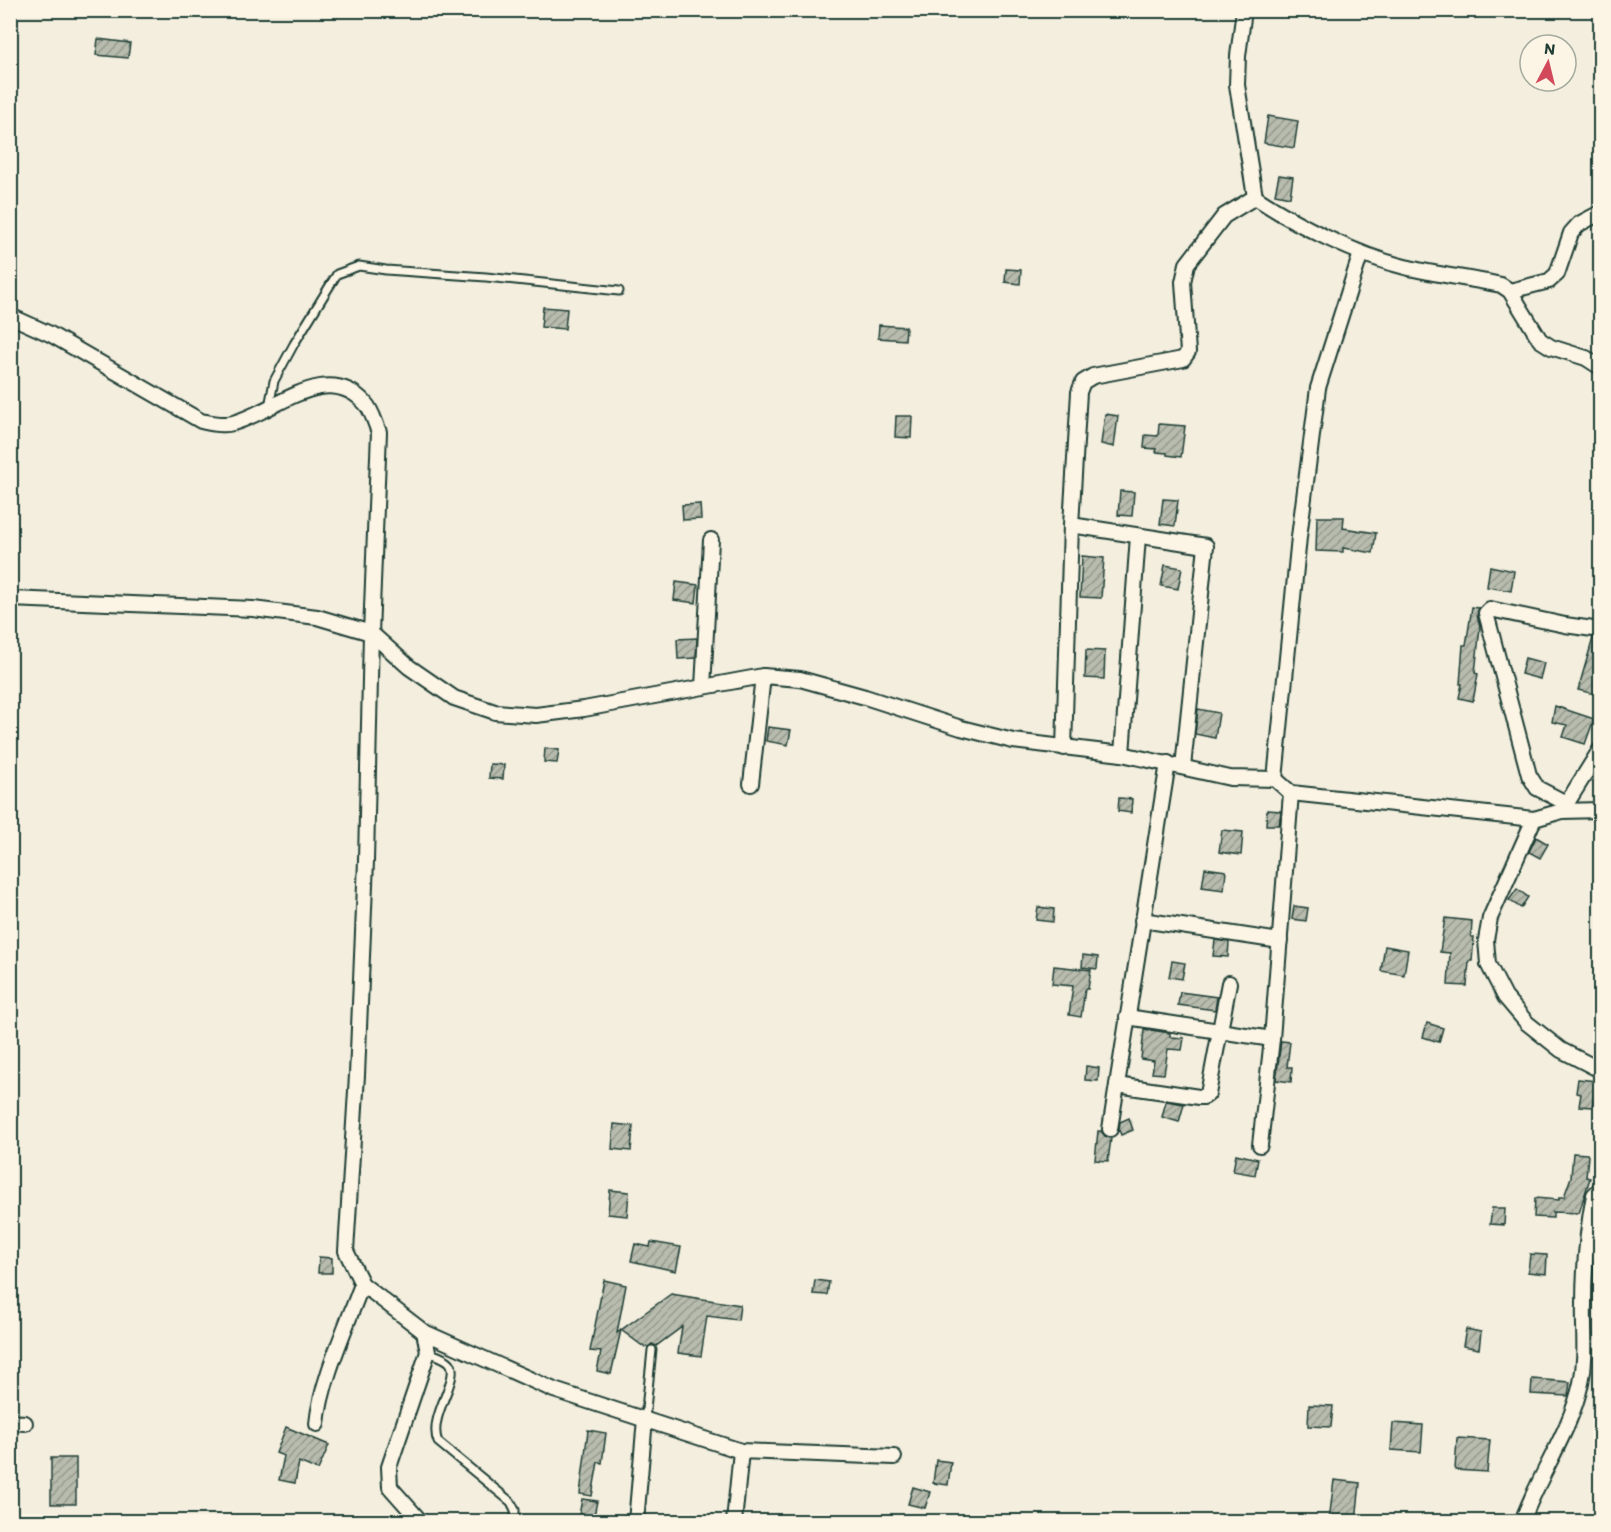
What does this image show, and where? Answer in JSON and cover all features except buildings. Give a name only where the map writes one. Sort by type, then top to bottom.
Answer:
[{"type":"street","points":[[1244,10],[1237,85],[1255,197],[1285,215],[1361,253],[1404,267],[1501,285],[1510,291],[1540,340],[1551,347],[1586,358],[1600,368]]},
{"type":"street","points":[[1064,748],[1071,525],[1079,392],[1083,382],[1092,376],[1183,359],[1188,352],[1184,282],[1187,264],[1224,216],[1255,197]]},
{"type":"street","points":[[1510,291],[1549,281],[1557,274],[1571,233],[1579,224],[1600,213]]},
{"type":"street","points":[[1275,779],[1299,537],[1318,388],[1361,253]]},
{"type":"street","points":[[10,316],[50,334],[201,421],[232,424],[318,387],[345,387],[367,404],[379,432],[371,633],[365,897],[346,1251],[362,1284],[424,1332],[554,1390],[741,1450],[894,1457]]},
{"type":"street","points":[[1071,525],[1206,546],[1183,767]]},
{"type":"street","points":[[1122,754],[1138,536]]},
{"type":"street","points":[[703,687],[711,540]]},
{"type":"street","points":[[10,599],[253,609],[317,616],[371,633],[409,667],[454,698],[495,712],[536,715],[732,680],[763,676],[800,679],[865,696],[961,728],[1013,741],[1122,754],[1230,778],[1275,779],[1291,793],[1534,819],[1564,807],[1600,810]]},
{"type":"street","points":[[1564,807],[1537,788],[1529,775],[1486,613],[1490,609],[1600,630]]},
{"type":"street","points":[[751,784],[763,676]]},
{"type":"street","points":[[1564,807],[1600,750]]},
{"type":"street","points":[[1110,1129],[1168,763]]},
{"type":"street","points":[[1260,1144],[1272,1039],[1291,793]]},
{"type":"street","points":[[1534,819],[1490,918],[1486,940],[1488,964],[1505,997],[1527,1023],[1561,1050],[1600,1070]]},
{"type":"street","points":[[1142,920],[1280,940]]},
{"type":"street","points":[[1117,1085],[1204,1097],[1208,1094],[1229,983]]},
{"type":"street","points":[[1127,1017],[1272,1039]]},
{"type":"street","points":[[1522,1521],[1573,1415],[1581,1381],[1586,1339],[1584,1308],[1587,1248],[1594,1195],[1600,1189]]},
{"type":"street","points":[[317,1424],[326,1382],[362,1284]]},
{"type":"street","points":[[421,1521],[390,1486],[389,1467],[428,1352],[424,1332]]},
{"type":"street","points":[[636,1521],[645,1419]]},
{"type":"street","points":[[10,1422],[25,1423]]},
{"type":"street","points":[[734,1521],[741,1450]]},
{"type":"lane","points":[[269,407],[274,381],[294,344],[338,274],[359,266],[619,291]]},
{"type":"lane","points":[[645,1419],[652,1350]]},
{"type":"lane","points":[[428,1352],[447,1360],[452,1366],[453,1374],[436,1421],[435,1434],[438,1442],[511,1502],[515,1510],[515,1521]]}]
